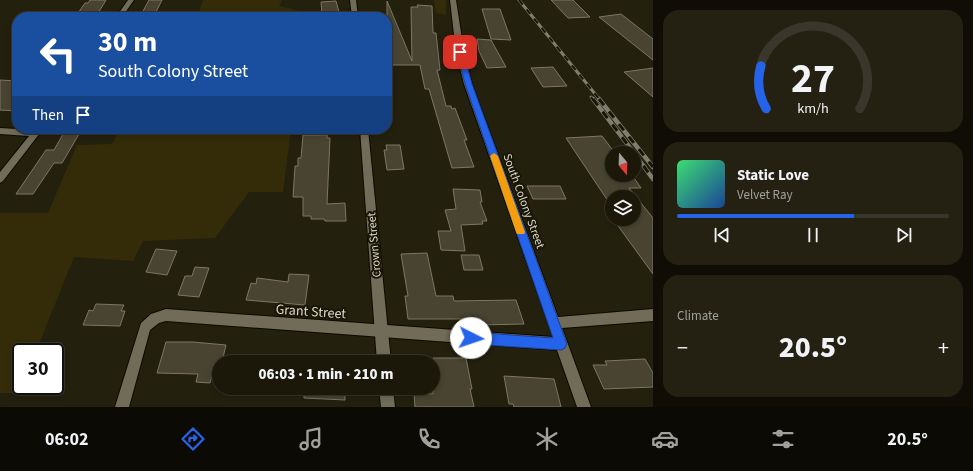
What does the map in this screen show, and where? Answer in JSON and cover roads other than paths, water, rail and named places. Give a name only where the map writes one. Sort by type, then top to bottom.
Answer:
[{"type":"street","points":[[123,12],[131,0]]},
{"type":"street","points":[[353,0],[354,12]]},
{"type":"street","name":"South Colony Street","points":[[453,0],[460,52],[468,84],[584,407]]},
{"type":"street","points":[[0,131],[12,131]]},
{"type":"street","points":[[0,179],[35,134]]},
{"type":"street","name":"Crown Street","points":[[364,134],[384,355]]},
{"type":"street","points":[[553,322],[653,315]]},
{"type":"street","name":"Grant Street","points":[[122,407],[145,327],[155,318],[166,316],[561,344]]},
{"type":"street","points":[[387,395],[388,407]]},
{"type":"railway","points":[[519,0],[600,100]]},
{"type":"railway","points":[[593,99],[653,179]]},
{"type":"railway","points":[[599,99],[653,167]]}]
